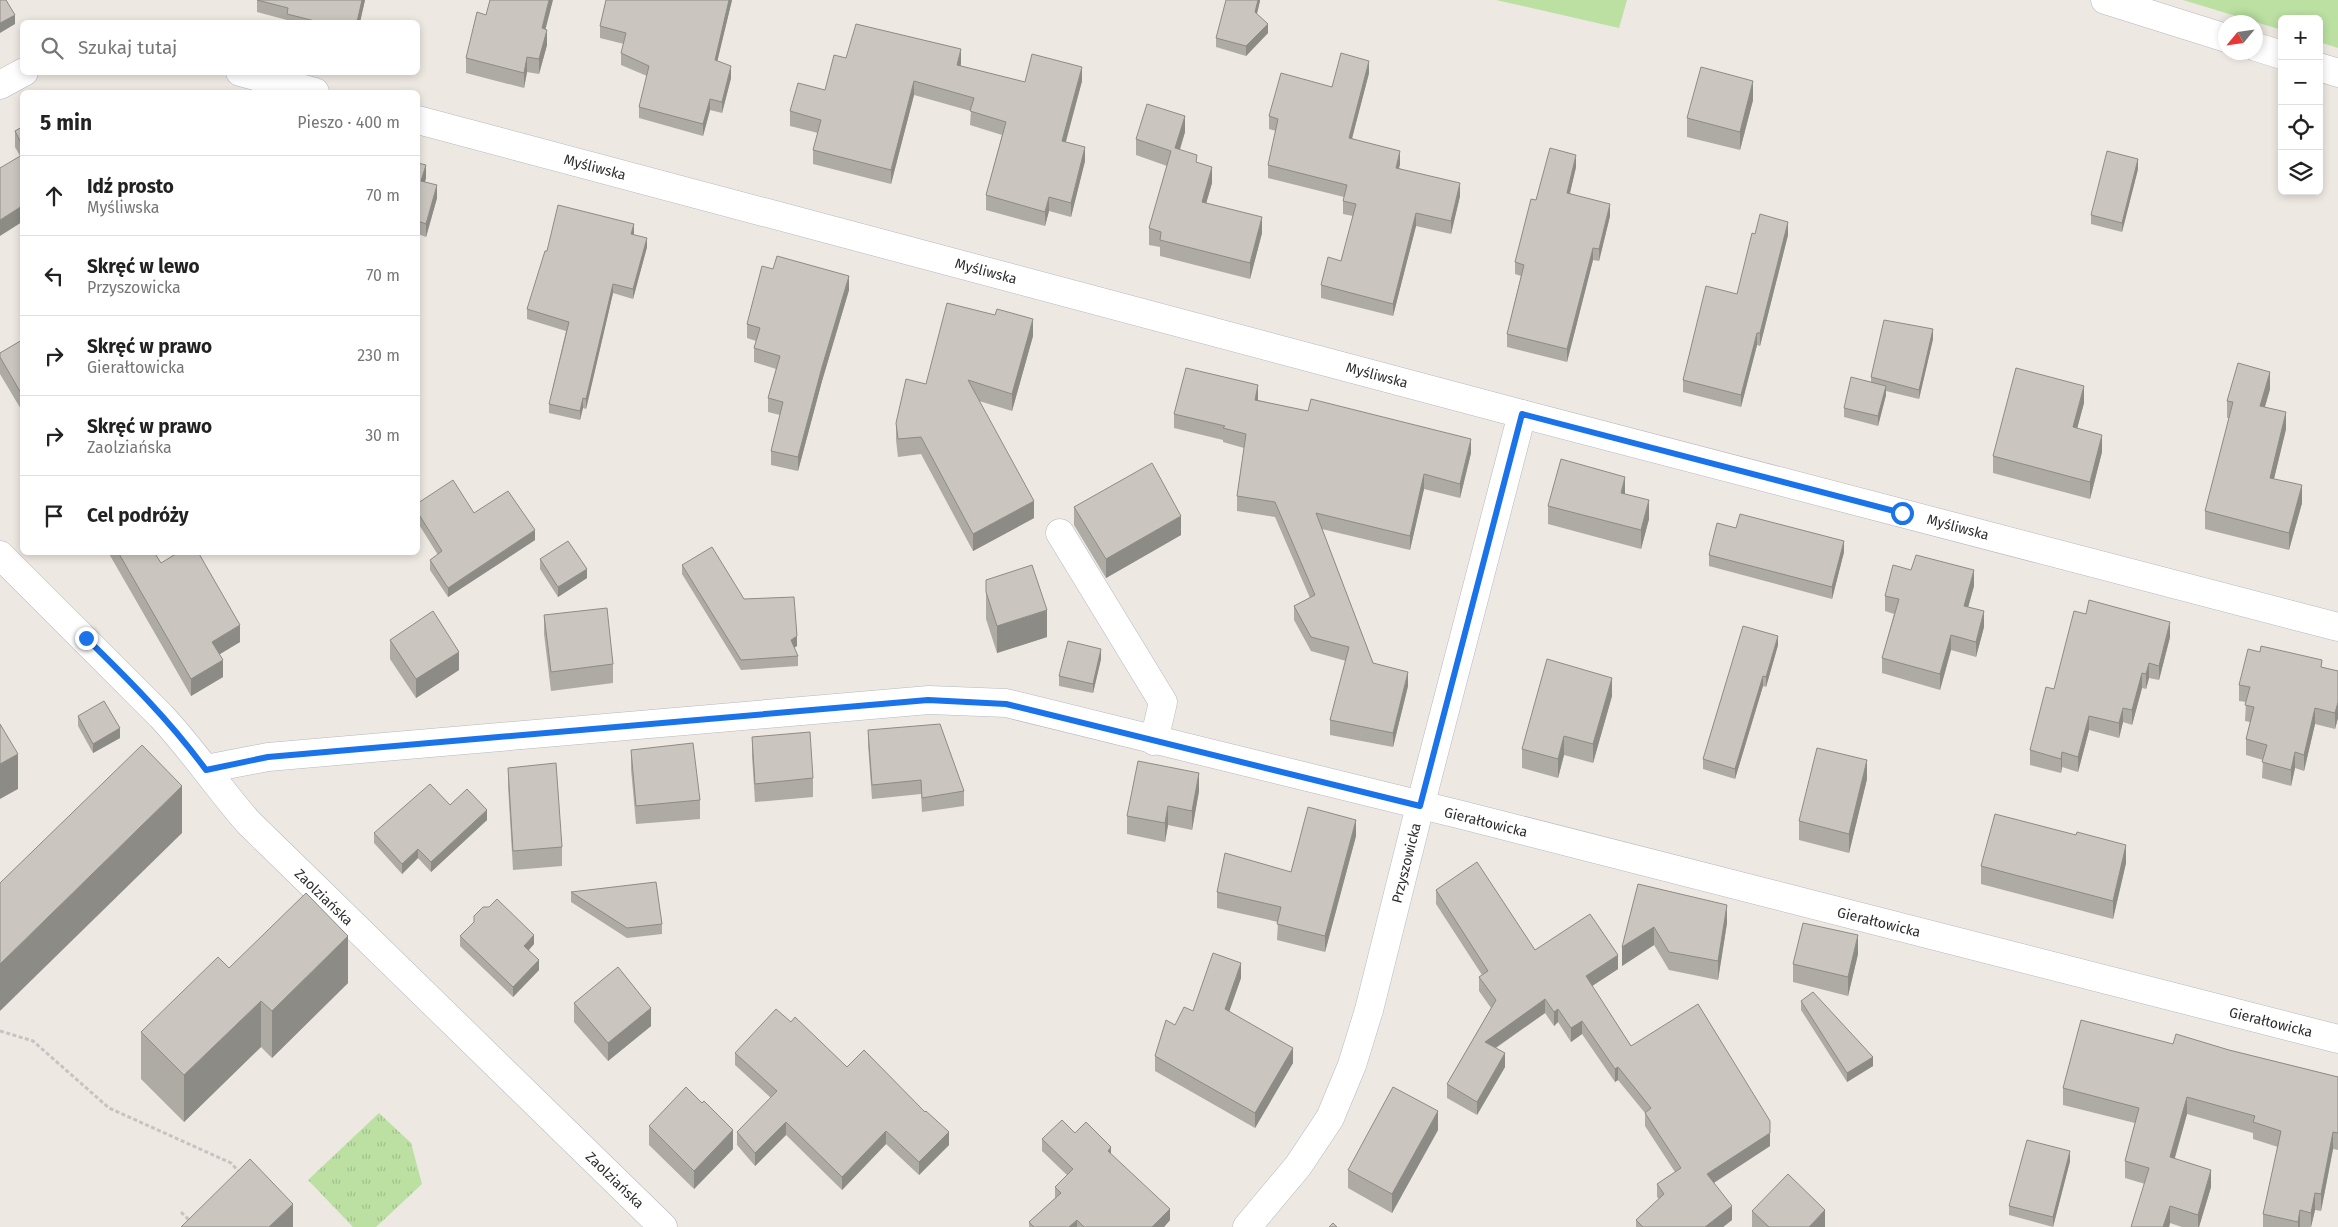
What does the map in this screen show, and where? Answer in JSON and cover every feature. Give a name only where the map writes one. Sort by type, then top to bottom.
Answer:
[{"type":"street","points":[[2105,0],[2218,35]]},
{"type":"street","points":[[2263,49],[2278,54]]},
{"type":"street","points":[[2323,68],[2338,73]]},
{"type":"street","points":[[0,85],[20,74]]},
{"type":"street","points":[[251,75],[308,90]]},
{"type":"street","name":"Myśliwska","points":[[420,121],[1522,414],[2338,627]]},
{"type":"street","name":"Przyszowicka","points":[[1246,1227],[1298,1166],[1330,1118],[1352,1065],[1369,1010],[1522,414]]},
{"type":"street","points":[[1060,533],[1163,702],[1154,741]]},
{"type":"street","name":"Zaolziańska","points":[[0,555],[162,716],[186,743],[249,823],[663,1227]]},
{"type":"street","name":"Gierałtowicka","points":[[206,770],[268,757],[928,700],[1006,704],[1420,806],[2338,1039]]},
{"type":"path","points":[[0,1031],[33,1041],[109,1108],[232,1164],[245,1178]]},
{"type":"path","points":[[182,1212],[196,1227]]},
{"type":"green space","points":[[1496,0],[1627,0],[1619,28]]},
{"type":"green space","points":[[2183,0],[2338,0],[2338,48],[2323,43],[2323,15],[2278,15],[2278,29],[2263,24],[2263,15],[2232,15]]},
{"type":"green space","points":[[379,1113],[411,1143],[422,1184],[376,1227],[353,1227],[308,1180]]},
{"type":"building","points":[[0,0],[6,0],[15,15],[0,23]]},
{"type":"building","points":[[257,0],[362,0],[357,20],[311,20],[287,14],[288,8]]},
{"type":"building","points":[[490,0],[549,0],[542,28],[547,30],[539,59],[527,57],[524,73],[466,58],[477,12],[486,15]]},
{"type":"building","points":[[606,0],[729,0],[715,60],[731,66],[722,102],[710,99],[703,124],[639,107],[649,66],[621,53],[626,33],[600,26]]},
{"type":"building","points":[[1226,0],[1258,0],[1255,12],[1268,24],[1246,46],[1216,38]]},
{"type":"building","points":[[856,24],[961,49],[957,65],[1025,82],[1032,54],[1082,67],[1062,141],[1085,147],[1071,203],[1049,197],[1045,212],[986,195],[1006,122],[970,111],[974,98],[914,81],[891,170],[813,150],[821,120],[790,111],[798,83],[825,90],[834,55],[846,58]]},
{"type":"building","points":[[1341,53],[1369,61],[1349,138],[1400,151],[1396,168],[1460,183],[1451,221],[1416,213],[1393,304],[1321,285],[1328,257],[1341,261],[1356,204],[1343,201],[1347,185],[1268,165],[1278,119],[1269,116],[1281,73],[1332,87]]},
{"type":"building","points":[[1701,67],[1753,81],[1740,132],[1687,118]]},
{"type":"building","points":[[1147,104],[1185,116],[1175,148],[1197,155],[1196,162],[1212,167],[1202,202],[1262,217],[1250,263],[1160,240],[1161,232],[1149,228],[1171,151],[1136,139]]},
{"type":"building","points":[[20,128],[20,141],[15,131]]},
{"type":"building","points":[[1550,148],[1576,155],[1567,193],[1610,204],[1599,249],[1593,248],[1567,349],[1507,334],[1524,265],[1515,262],[1531,199],[1536,200]]},
{"type":"building","points":[[2107,151],[2138,159],[2122,223],[2091,215]]},
{"type":"building","points":[[20,156],[20,207],[0,220],[0,168]]},
{"type":"building","points":[[420,164],[426,165],[421,181],[437,185],[426,224],[420,222]]},
{"type":"building","points":[[558,205],[634,224],[631,234],[647,238],[633,289],[613,284],[586,399],[583,398],[580,411],[549,404],[569,322],[527,309],[545,251],[547,251]]},
{"type":"building","points":[[1760,214],[1788,222],[1760,333],[1757,333],[1741,395],[1683,380],[1706,286],[1737,294],[1752,233],[1755,234]]},
{"type":"building","points":[[777,256],[849,276],[798,457],[771,451],[783,402],[768,398],[780,356],[754,348],[760,328],[747,324],[762,266],[773,269]]},
{"type":"building","points":[[947,303],[995,315],[997,309],[1033,319],[1012,394],[968,380],[1034,501],[973,534],[921,437],[898,439],[896,423],[906,379],[926,384]]},
{"type":"building","points":[[1884,320],[1933,329],[1919,390],[1871,377]]},
{"type":"building","points":[[20,341],[20,392],[0,357],[0,353]]},
{"type":"building","points":[[2238,363],[2270,372],[2260,406],[2286,412],[2270,478],[2302,485],[2289,533],[2205,511],[2233,402],[2227,401]]},
{"type":"building","points":[[1186,368],[1258,385],[1255,400],[1308,411],[1311,399],[1471,439],[1460,484],[1424,474],[1410,536],[1316,513],[1373,663],[1408,672],[1393,733],[1330,720],[1349,647],[1311,637],[1294,606],[1315,595],[1275,502],[1237,496],[1246,434],[1223,428],[1225,426],[1174,414]]},
{"type":"building","points":[[2016,368],[2084,386],[2073,427],[2102,435],[2090,482],[1993,456]]},
{"type":"building","points":[[1851,377],[1886,386],[1878,416],[1844,408]]},
{"type":"building","points":[[1561,459],[1625,477],[1621,493],[1649,500],[1641,530],[1548,506]]},
{"type":"building","points":[[1152,463],[1181,516],[1106,559],[1074,507]]},
{"type":"building","points":[[453,480],[474,513],[508,491],[535,530],[448,588],[430,560],[442,551],[420,516],[420,502]]},
{"type":"building","points":[[1740,514],[1844,541],[1832,587],[1709,555],[1717,523],[1736,528]]},
{"type":"building","points":[[568,541],[587,569],[558,587],[540,559]]},
{"type":"building","points":[[712,547],[744,599],[794,597],[797,636],[791,640],[798,656],[741,660],[682,565]]},
{"type":"building","points":[[120,555],[156,555],[161,563],[174,555],[200,555],[240,625],[212,642],[223,660],[191,679]]},
{"type":"building","points":[[1916,555],[1974,570],[1964,606],[1984,611],[1976,642],[1951,635],[1940,674],[1882,658],[1899,599],[1885,596],[1893,565],[1911,570]]},
{"type":"building","points":[[1032,565],[1047,610],[997,626],[986,592],[986,580]]},
{"type":"building","points":[[2089,600],[2170,622],[2159,666],[2149,663],[2146,674],[2142,673],[2132,710],[2123,708],[2119,723],[2089,716],[2078,757],[2062,752],[2061,759],[2030,750],[2046,687],[2054,689],[2074,611],[2086,614]]},
{"type":"building","points":[[607,608],[613,664],[551,672],[544,615]]},
{"type":"building","points":[[433,611],[459,652],[416,679],[390,640]]},
{"type":"building","points":[[1743,626],[1778,636],[1766,677],[1763,676],[1735,769],[1703,759]]},
{"type":"building","points":[[1068,641],[1101,649],[1093,684],[1059,676]]},
{"type":"building","points":[[2261,646],[2322,660],[2321,667],[2338,671],[2338,702],[2335,713],[2315,708],[2304,755],[2295,752],[2291,770],[2262,762],[2267,745],[2246,739],[2254,707],[2245,705],[2250,687],[2239,685],[2248,649],[2260,652]]},
{"type":"building","points":[[1547,659],[1612,678],[1593,744],[1564,736],[1558,759],[1522,749]]},
{"type":"building","points":[[104,701],[120,728],[93,744],[78,716]]},
{"type":"building","points":[[0,724],[18,754],[0,764]]},
{"type":"building","points":[[940,724],[964,791],[922,798],[921,780],[872,785],[868,730]]},
{"type":"building","points":[[810,732],[813,778],[755,784],[752,737]]},
{"type":"building","points":[[693,743],[700,800],[636,806],[631,750]]},
{"type":"building","points":[[142,745],[182,786],[0,964],[0,883]]},
{"type":"building","points":[[1817,748],[1867,760],[1849,834],[1799,821]]},
{"type":"building","points":[[1138,761],[1199,773],[1192,811],[1168,806],[1165,823],[1127,816]]},
{"type":"building","points":[[556,763],[562,847],[513,851],[508,768]]},
{"type":"building","points":[[430,784],[450,805],[467,789],[487,810],[431,862],[418,849],[402,864],[374,833]]},
{"type":"building","points":[[1308,807],[1356,820],[1325,936],[1277,924],[1281,907],[1217,892],[1225,853],[1291,872]]},
{"type":"building","points":[[1995,814],[2076,835],[2077,832],[2126,845],[2113,901],[1981,866]]},
{"type":"building","points":[[1477,862],[1535,950],[1590,914],[1618,955],[1586,976],[1631,1046],[1698,1004],[1770,1121],[1770,1133],[1707,1174],[1732,1206],[1705,1227],[1643,1227],[1636,1220],[1664,1194],[1657,1184],[1681,1168],[1645,1113],[1651,1108],[1618,1067],[1615,1069],[1582,1021],[1571,1028],[1558,1009],[1554,1012],[1545,999],[1485,1042],[1505,1053],[1477,1102],[1447,1084],[1496,1000],[1479,977],[1488,971],[1436,890]]},
{"type":"building","points":[[656,882],[662,924],[627,928],[571,892]]},
{"type":"building","points":[[1638,884],[1727,905],[1718,961],[1669,952],[1654,927],[1622,947]]},
{"type":"building","points":[[306,893],[348,936],[272,1011],[261,1001],[184,1075],[141,1032],[218,957],[229,968]]},
{"type":"building","points":[[497,899],[534,935],[524,946],[539,960],[513,987],[460,936],[474,922],[474,916],[483,907],[489,907]]},
{"type":"building","points":[[1803,923],[1858,935],[1848,977],[1793,964]]},
{"type":"building","points":[[1213,953],[1241,963],[1225,1009],[1293,1048],[1255,1113],[1155,1056],[1166,1020],[1175,1025],[1184,1007],[1193,1011]]},
{"type":"building","points":[[618,967],[651,1008],[608,1043],[574,1003]]},
{"type":"building","points":[[1813,992],[1873,1057],[1847,1073],[1801,1001]]},
{"type":"building","points":[[776,1009],[791,1022],[795,1017],[847,1067],[864,1050],[925,1112],[949,1132],[919,1162],[886,1131],[842,1177],[786,1122],[755,1153],[737,1132],[777,1091],[735,1053]]},
{"type":"building","points":[[2081,1020],[2173,1044],[2176,1034],[2229,1050],[2338,1077],[2338,1133],[2333,1132],[2321,1194],[2315,1193],[2311,1213],[2300,1210],[2298,1222],[2263,1214],[2281,1131],[2253,1122],[2255,1116],[2187,1097],[2170,1157],[2211,1170],[2198,1215],[2170,1206],[2163,1227],[2131,1227],[2149,1168],[2125,1161],[2139,1108],[2063,1088]]},
{"type":"building","points":[[686,1087],[702,1103],[704,1101],[733,1130],[694,1171],[649,1126]]},
{"type":"building","points":[[1393,1087],[1438,1111],[1392,1194],[1348,1170]]},
{"type":"building","points":[[1062,1120],[1075,1133],[1086,1122],[1111,1147],[1108,1151],[1170,1209],[1152,1227],[1084,1227],[1077,1220],[1069,1227],[1034,1227],[1029,1222],[1061,1193],[1055,1187],[1073,1169],[1042,1139]]},
{"type":"building","points":[[2027,1140],[2070,1151],[2053,1217],[2009,1206]]},
{"type":"building","points":[[250,1159],[293,1204],[269,1227],[181,1227]]},
{"type":"building","points":[[1788,1174],[1825,1210],[1809,1227],[1769,1227],[1752,1211]]},
{"type":"building","points":[[1333,1223],[1337,1227],[1329,1227]]},
{"type":"route","points":[[86,638],[162,716],[186,743],[206,770],[268,757],[928,700],[1006,704],[1420,806],[1522,414],[1902,513]]}]
